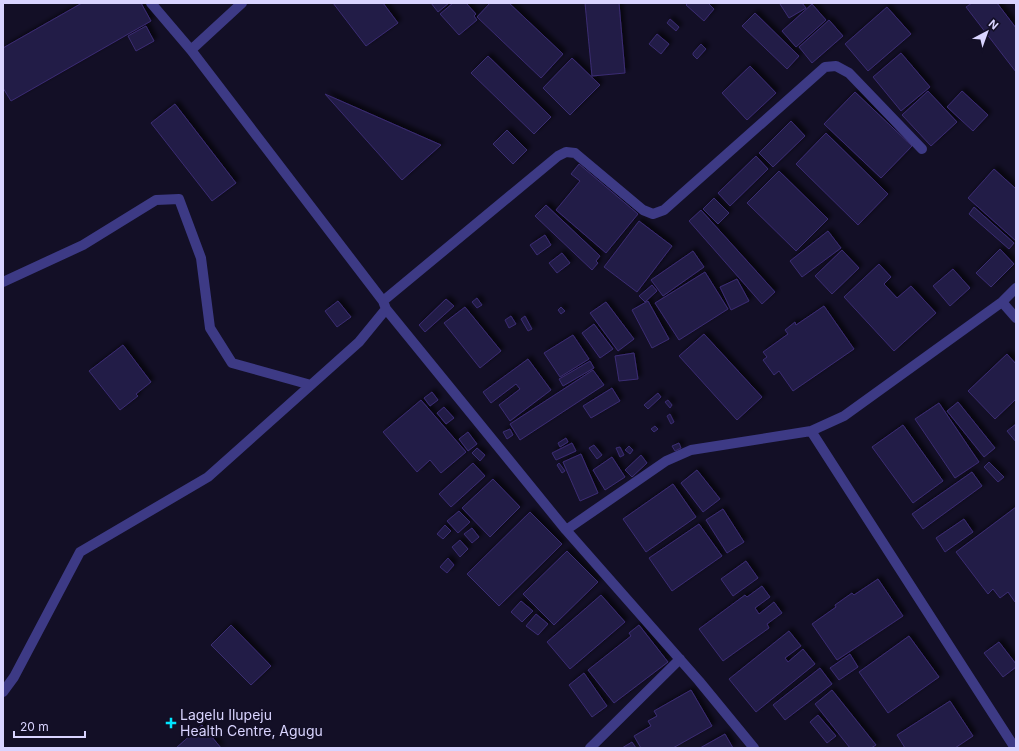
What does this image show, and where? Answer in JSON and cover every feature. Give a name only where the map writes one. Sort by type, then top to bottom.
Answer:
[{"type":"street","points":[[150,3],[191,50],[384,305],[566,530],[699,681],[754,748]]},
{"type":"street","points":[[191,50],[242,3]]},
{"type":"street","points":[[3,692],[14,677],[80,552],[208,477],[359,342],[384,305],[558,156],[566,152],[575,153],[643,210],[653,214],[664,210],[824,67],[836,66],[849,73],[922,149]]},
{"type":"street","points":[[3,282],[83,245],[156,200],[179,199],[201,258],[210,328],[232,363],[311,385]]},
{"type":"street","points":[[566,530],[666,462],[691,450],[811,431],[844,416],[1002,302],[1016,288]]},
{"type":"street","points":[[1002,302],[1016,318]]},
{"type":"street","points":[[811,431],[1016,748]]},
{"type":"street","points":[[590,748],[680,659]]},
{"type":"building","points":[[82,3],[141,3],[151,21],[11,101],[3,88],[3,48]]},
{"type":"building","points":[[333,3],[383,3],[398,23],[366,46]]},
{"type":"building","points":[[431,3],[449,3],[438,12]]},
{"type":"building","points":[[453,3],[466,3],[476,14],[474,16],[477,20],[459,35],[440,14]]},
{"type":"building","points":[[490,3],[509,3],[563,54],[541,78],[477,17]]},
{"type":"building","points":[[585,3],[619,3],[625,73],[592,76]]},
{"type":"building","points":[[688,3],[708,3],[714,9],[704,21],[686,5]]},
{"type":"building","points":[[802,3],[806,8],[789,18],[780,4]]},
{"type":"building","points":[[972,3],[997,3],[1016,28],[1016,72],[966,7]]},
{"type":"building","points":[[812,4],[826,20],[796,47],[782,31]]},
{"type":"building","points":[[887,7],[911,34],[868,71],[845,44]]},
{"type":"building","points":[[755,13],[799,56],[787,69],[742,26]]},
{"type":"building","points":[[670,19],[679,27],[676,31],[667,23]]},
{"type":"building","points":[[829,20],[843,36],[812,63],[799,47]]},
{"type":"building","points":[[146,26],[154,41],[136,51],[128,36]]},
{"type":"building","points":[[657,34],[669,44],[661,54],[649,44]]},
{"type":"building","points":[[701,44],[706,49],[697,59],[693,53]]},
{"type":"building","points":[[901,53],[930,87],[901,111],[873,77]]},
{"type":"building","points":[[488,56],[551,117],[534,134],[471,73]]},
{"type":"building","points":[[572,58],[600,85],[570,115],[543,88]]},
{"type":"building","points":[[750,66],[776,93],[747,120],[722,93]]},
{"type":"building","points":[[928,91],[957,122],[931,146],[902,115]]},
{"type":"building","points":[[962,91],[988,115],[973,131],[947,107]]},
{"type":"building","points":[[855,92],[912,146],[881,178],[824,124]]},
{"type":"building","points":[[325,94],[441,145],[402,180]]},
{"type":"building","points":[[175,104],[236,183],[212,201],[151,123]]},
{"type":"building","points":[[791,121],[805,136],[773,167],[759,153]]},
{"type":"building","points":[[507,130],[527,150],[513,164],[493,144]]},
{"type":"building","points":[[826,133],[888,194],[858,225],[796,164]]},
{"type":"building","points":[[756,156],[768,169],[730,206],[718,193]]},
{"type":"building","points":[[579,164],[638,214],[606,253],[556,210],[580,181],[571,174]]},
{"type":"building","points":[[994,169],[1016,189],[1016,241],[968,198]]},
{"type":"building","points":[[779,171],[828,219],[796,251],[747,203]]},
{"type":"building","points":[[714,198],[729,213],[718,224],[703,209]]},
{"type":"building","points":[[546,205],[600,256],[596,261],[598,263],[592,270],[535,216]]},
{"type":"building","points":[[974,207],[1014,243],[1009,249],[969,214]]},
{"type":"building","points":[[701,210],[775,292],[762,304],[689,221]]},
{"type":"building","points":[[639,221],[672,246],[637,292],[604,267]]},
{"type":"building","points":[[828,231],[841,248],[802,277],[790,261]]},
{"type":"building","points":[[545,235],[551,245],[537,255],[530,245]]},
{"type":"building","points":[[1000,249],[1014,264],[991,287],[976,273]]},
{"type":"building","points":[[842,250],[859,268],[832,294],[815,276]]},
{"type":"building","points":[[693,251],[704,267],[663,296],[651,280]]},
{"type":"building","points":[[562,253],[570,263],[557,273],[549,263]]},
{"type":"building","points":[[879,264],[891,277],[884,284],[897,298],[911,286],[936,313],[894,351],[844,297]]},
{"type":"building","points":[[953,269],[970,288],[950,306],[933,286]]},
{"type":"building","points":[[705,272],[728,309],[679,340],[655,303]]},
{"type":"building","points":[[737,279],[749,301],[731,310],[720,287]]},
{"type":"building","points":[[652,285],[657,291],[645,302],[639,296]]},
{"type":"building","points":[[477,298],[482,305],[477,308],[472,302]]},
{"type":"building","points":[[446,299],[454,306],[425,332],[419,325]]},
{"type":"building","points":[[338,301],[351,317],[337,327],[325,311]]},
{"type":"building","points":[[648,301],[669,339],[652,348],[632,310]]},
{"type":"building","points":[[606,302],[634,339],[618,351],[590,313]]},
{"type":"building","points":[[824,306],[854,349],[793,391],[779,371],[774,375],[763,360],[767,357],[763,352],[788,334],[785,330],[795,322],[796,325]]},
{"type":"building","points":[[465,307],[501,351],[480,368],[444,323]]},
{"type":"building","points":[[561,307],[565,311],[561,314],[558,310]]},
{"type":"building","points":[[511,316],[516,324],[509,328],[505,320]]},
{"type":"building","points":[[525,316],[532,329],[528,331],[521,319]]},
{"type":"building","points":[[594,324],[613,349],[600,358],[582,333]]},
{"type":"building","points":[[704,334],[762,397],[737,420],[679,356]]},
{"type":"building","points":[[573,335],[589,359],[560,377],[544,353]]},
{"type":"building","points":[[123,345],[151,382],[136,394],[138,396],[120,410],[89,371]]},
{"type":"building","points":[[634,353],[638,379],[619,381],[615,356]]},
{"type":"building","points":[[1007,354],[1016,364],[1016,399],[995,419],[968,391]]},
{"type":"building","points":[[528,359],[551,390],[510,421],[499,405],[520,389],[516,384],[491,403],[483,392]]},
{"type":"building","points":[[590,361],[594,368],[563,386],[559,379]]},
{"type":"building","points":[[593,370],[604,385],[520,440],[510,424]]},
{"type":"building","points":[[612,388],[620,401],[591,418],[583,406]]},
{"type":"building","points":[[432,392],[438,400],[430,406],[424,398]]},
{"type":"building","points":[[658,393],[661,397],[648,409],[644,405]]},
{"type":"building","points":[[421,400],[466,452],[441,473],[430,460],[417,472],[383,432]]},
{"type":"building","points":[[668,400],[672,405],[670,408],[665,402]]},
{"type":"building","points":[[958,402],[995,448],[984,457],[947,411]]},
{"type":"building","points":[[939,403],[979,462],[955,478],[915,419]]},
{"type":"building","points":[[444,407],[454,418],[446,424],[437,413]]},
{"type":"building","points":[[670,414],[674,422],[671,424],[667,416]]},
{"type":"building","points":[[1016,424],[1016,442],[1007,431]]},
{"type":"building","points":[[903,425],[943,481],[913,503],[872,447]]},
{"type":"building","points":[[655,426],[658,429],[654,432],[651,429]]},
{"type":"building","points":[[510,429],[513,435],[507,439],[503,432]]},
{"type":"building","points":[[468,432],[477,444],[468,451],[459,439]]},
{"type":"building","points":[[566,438],[568,442],[560,447],[558,443]]},
{"type":"building","points":[[572,443],[576,451],[556,460],[552,453]]},
{"type":"building","points":[[679,443],[681,448],[675,451],[672,446]]},
{"type":"building","points":[[594,445],[602,455],[597,459],[589,448]]},
{"type":"building","points":[[629,446],[633,450],[630,454],[625,450]]},
{"type":"building","points":[[620,447],[624,455],[620,457],[616,448]]},
{"type":"building","points":[[477,448],[485,455],[480,461],[472,453]]},
{"type":"building","points":[[581,454],[598,493],[580,501],[563,462]]},
{"type":"building","points":[[641,455],[647,463],[632,477],[625,470]]},
{"type":"building","points":[[612,457],[625,477],[605,490],[593,470]]},
{"type":"building","points":[[989,462],[1004,477],[998,482],[984,467]]},
{"type":"building","points":[[473,463],[485,476],[451,507],[439,494]]},
{"type":"building","points":[[559,463],[565,471],[562,473],[557,465]]},
{"type":"building","points":[[697,470],[720,499],[703,512],[681,483]]},
{"type":"building","points":[[972,472],[982,486],[923,529],[912,514]]},
{"type":"building","points":[[493,479],[520,507],[490,537],[462,508]]},
{"type":"building","points":[[673,484],[696,517],[646,552],[623,519]]},
{"type":"building","points":[[1016,507],[1015,602],[1008,592],[1000,598],[993,589],[988,594],[956,552]]},
{"type":"building","points":[[723,509],[744,542],[727,553],[706,520]]},
{"type":"building","points":[[459,511],[470,522],[458,533],[447,521]]},
{"type":"building","points":[[530,512],[562,544],[499,606],[467,574]]},
{"type":"building","points":[[964,519],[973,532],[945,552],[936,538]]},
{"type":"building","points":[[699,524],[722,556],[672,591],[649,558]]},
{"type":"building","points":[[445,525],[451,531],[443,539],[437,534]]},
{"type":"building","points":[[472,528],[479,537],[472,543],[464,534]]},
{"type":"building","points":[[460,540],[468,549],[460,557],[452,547]]},
{"type":"building","points":[[567,551],[598,582],[554,625],[523,594]]},
{"type":"building","points":[[448,558],[454,565],[447,573],[440,567]]},
{"type":"building","points":[[746,561],[758,578],[733,596],[721,579]]},
{"type":"building","points":[[878,579],[903,616],[837,660],[812,624],[836,607],[835,605],[852,593],[854,595]]},
{"type":"building","points":[[762,586],[770,597],[755,608],[759,614],[774,602],[782,613],[767,624],[769,628],[723,661],[699,629],[745,595],[747,597]]},
{"type":"building","points":[[601,595],[625,622],[570,669],[547,642]]},
{"type":"building","points":[[521,601],[533,611],[522,622],[511,612]]},
{"type":"building","points":[[536,614],[548,624],[538,635],[526,626]]},
{"type":"building","points":[[231,625],[271,666],[251,685],[211,645]]},
{"type":"building","points":[[639,625],[668,662],[614,703],[588,670],[631,636],[629,633]]},
{"type":"building","points":[[789,631],[801,646],[785,658],[788,662],[803,649],[815,664],[756,712],[729,679]]},
{"type":"building","points":[[909,636],[939,677],[888,713],[859,672]]},
{"type":"building","points":[[999,642],[1016,664],[1016,667],[1003,677],[984,653]]},
{"type":"building","points":[[850,654],[858,667],[839,680],[830,668]]},
{"type":"building","points":[[820,668],[832,684],[785,720],[773,705]]},
{"type":"building","points":[[584,673],[607,706],[592,717],[569,685]]},
{"type":"building","points":[[691,690],[712,726],[673,748],[641,748],[634,736],[651,726],[648,721],[657,716],[654,711]]},
{"type":"building","points":[[832,690],[876,745],[871,748],[850,748],[815,704]]},
{"type":"building","points":[[950,701],[973,736],[955,748],[905,748],[897,735]]},
{"type":"building","points":[[818,715],[836,736],[827,743],[810,722]]},
{"type":"building","points":[[202,725],[221,748],[176,748]]},
{"type":"building","points":[[725,734],[733,748],[700,748]]},
{"type":"building","points":[[632,742],[636,748],[622,748]]},
{"type":"place","name":"Lagelu Ilupeju Health Centre, Agugu","points":[[171,723]]}]
